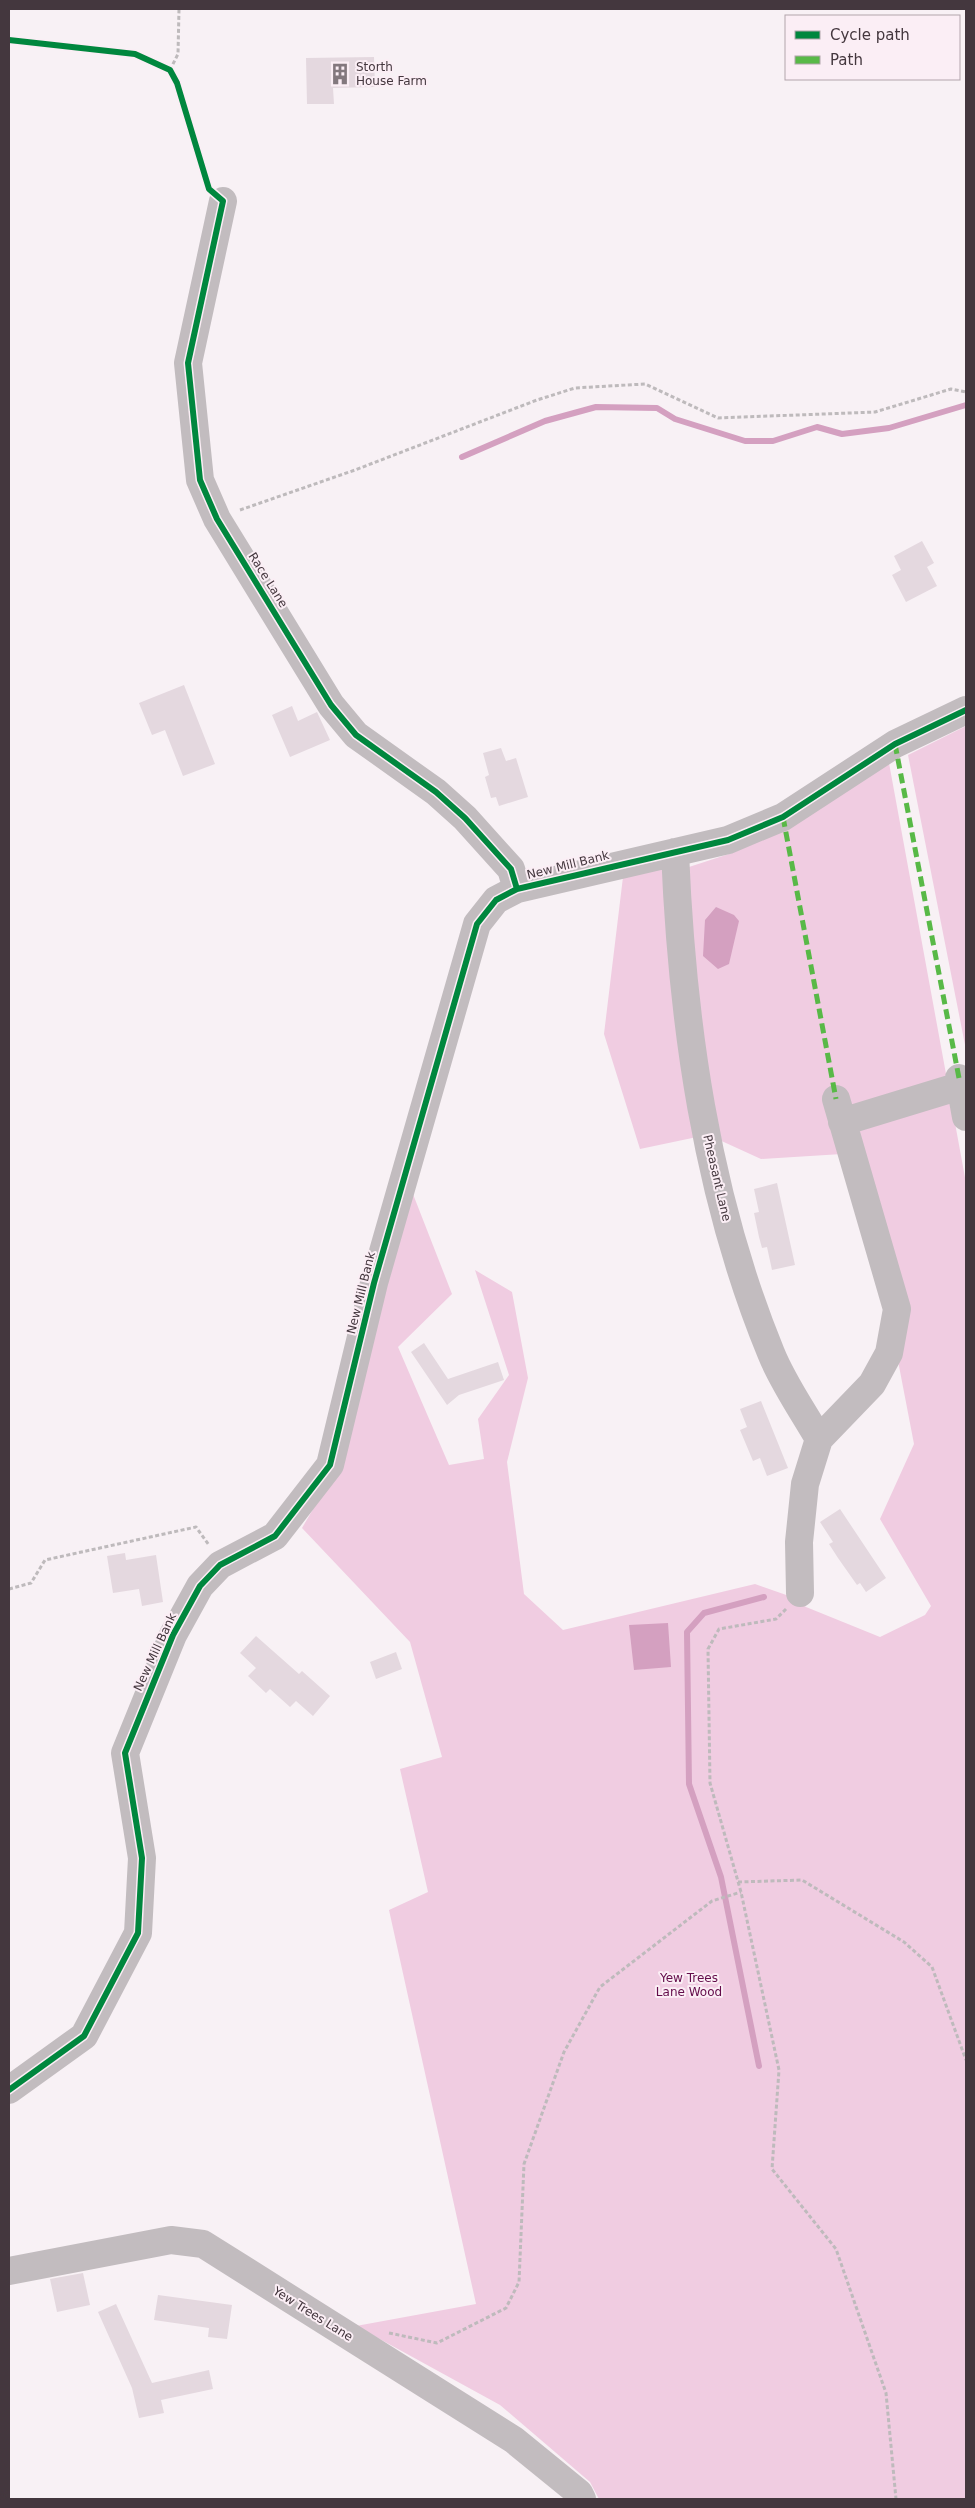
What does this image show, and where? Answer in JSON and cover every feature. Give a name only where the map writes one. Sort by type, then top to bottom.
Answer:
[{"type":"street","name":"Race Lane","points":[[223,201],[188,363],[200,480],[217,519],[330,705],[356,735],[436,792],[465,818],[512,869],[517,889]]},
{"type":"street","name":"New Mill Bank","points":[[9,2090],[84,2036],[138,1933],[142,1858],[125,1752],[173,1635],[200,1586],[220,1565],[275,1536],[330,1465],[374,1283],[477,924],[496,900],[517,889],[728,840],[783,817],[895,744],[966,710]]},
{"type":"street","name":"Pheasant Lane","points":[[675,852],[678,932],[696,1074],[711,1157],[741,1272],[771,1356],[819,1439]]},
{"type":"street","points":[[800,1593],[799,1542],[805,1484],[819,1439],[872,1384],[890,1353],[897,1308],[839,1110],[960,1082],[966,1117]]},
{"type":"street","name":"Yew Trees Lane","points":[[9,2271],[171,2240],[203,2244],[514,2440],[579,2493],[582,2499]]},
{"type":"path","points":[[170,70],[178,54],[180,9]]},
{"type":"path","points":[[217,519],[355,470],[536,400],[575,388],[645,384],[718,418],[875,412],[951,390],[966,392]]},
{"type":"path","points":[[9,1589],[31,1583],[45,1560],[196,1527],[213,1550]]},
{"type":"path","points":[[800,1593],[776,1619],[719,1630],[708,1649],[710,1783],[741,1892],[779,2070],[772,2169],[836,2249],[886,2393],[896,2499]]},
{"type":"path","points":[[738,1882],[802,1880],[904,1942],[932,1967],[966,2060]]},
{"type":"path","points":[[354,2340],[364,2331],[394,2333],[437,2342],[506,2308],[519,2282],[524,2164],[564,2052],[600,1987],[712,1901],[741,1892]]},
{"type":"green space","points":[[966,726],[966,1050],[908,755]]},
{"type":"green space","name":"Yew Trees Lane Wood","points":[[889,763],[966,1183],[966,2499],[599,2499],[590,2482],[500,2405],[356,2326],[476,2304],[389,1910],[428,1892],[400,1769],[442,1757],[410,1642],[302,1528],[336,1470],[411,1189],[452,1294],[398,1347],[449,1465],[484,1459],[478,1419],[509,1375],[475,1270],[512,1292],[528,1378],[507,1462],[524,1594],[563,1630],[755,1584],[792,1597],[806,1607],[880,1637],[925,1615],[931,1606],[880,1519],[914,1444],[858,1153],[761,1159],[715,1138],[692,973],[689,867],[732,853]]},
{"type":"green space","points":[[669,867],[697,1137],[640,1149],[604,1034],[623,877]]},
{"type":"shaded area","points":[[716,907],[734,915],[739,921],[729,964],[718,969],[703,956],[705,920]]},
{"type":"shaded area","points":[[668,1623],[671,1667],[634,1670],[629,1625]]},
{"type":"building","name":"Storth House Farm","points":[[374,57],[375,87],[333,88],[334,104],[307,104],[306,58]]},
{"type":"building","points":[[922,541],[934,563],[927,567],[937,586],[906,602],[892,575],[901,570],[894,556]]},
{"type":"building","points":[[184,685],[215,764],[183,776],[165,730],[152,735],[139,703]]},
{"type":"building","points":[[292,706],[298,721],[317,712],[330,740],[290,757],[272,715]]},
{"type":"building","points":[[501,748],[506,761],[516,758],[528,797],[499,806],[496,797],[491,798],[485,777],[489,775],[483,753]]},
{"type":"building","points":[[777,1183],[795,1265],[772,1270],[767,1247],[762,1248],[759,1237],[754,1213],[759,1212],[754,1189]]},
{"type":"building","points":[[424,1343],[448,1379],[498,1362],[504,1380],[459,1395],[447,1405],[411,1352]]},
{"type":"building","points":[[761,1401],[788,1468],[767,1476],[760,1458],[753,1461],[740,1430],[747,1427],[740,1409]]},
{"type":"building","points":[[840,1509],[886,1578],[866,1592],[860,1583],[857,1585],[838,1558],[829,1544],[833,1542],[820,1522]]},
{"type":"building","points":[[125,1553],[126,1560],[156,1555],[163,1602],[142,1606],[139,1589],[113,1593],[107,1556]]},
{"type":"building","points":[[256,1636],[299,1674],[302,1671],[330,1696],[313,1716],[296,1701],[290,1707],[270,1689],[266,1693],[248,1676],[256,1668],[240,1653]]},
{"type":"building","points":[[396,1652],[402,1669],[376,1679],[370,1662]]},
{"type":"building","points":[[83,2273],[90,2305],[57,2312],[50,2279]]},
{"type":"building","points":[[158,2295],[232,2305],[227,2339],[208,2337],[209,2328],[154,2320]]},
{"type":"building","points":[[116,2304],[152,2383],[209,2370],[213,2389],[161,2400],[164,2413],[139,2418],[132,2388],[98,2312]]},
{"type":"waterway","points":[[462,457],[545,421],[596,407],[657,408],[675,419],[745,441],[773,441],[817,427],[842,434],[889,428],[966,405]]},
{"type":"waterway","points":[[759,2066],[721,1877],[689,1784],[687,1632],[704,1613],[764,1597]]},
{"type":"marked path","points":[[895,744],[959,1078]]},
{"type":"marked path","points":[[783,817],[836,1099]]},
{"type":"cycle path","points":[[9,40],[135,54],[170,70],[177,83],[209,189],[223,201],[188,363],[200,480],[217,519],[331,705],[356,735],[436,792],[465,818],[511,869],[517,889]]},
{"type":"cycle path","points":[[9,2090],[84,2036],[138,1933],[142,1858],[125,1753],[173,1635],[200,1586],[220,1565],[275,1536],[330,1465],[374,1283],[477,924],[496,900],[517,889],[728,840],[783,817],[895,744],[966,710]]},
{"type":"place","name":"Storth House Farm","points":[[340,74]]}]
